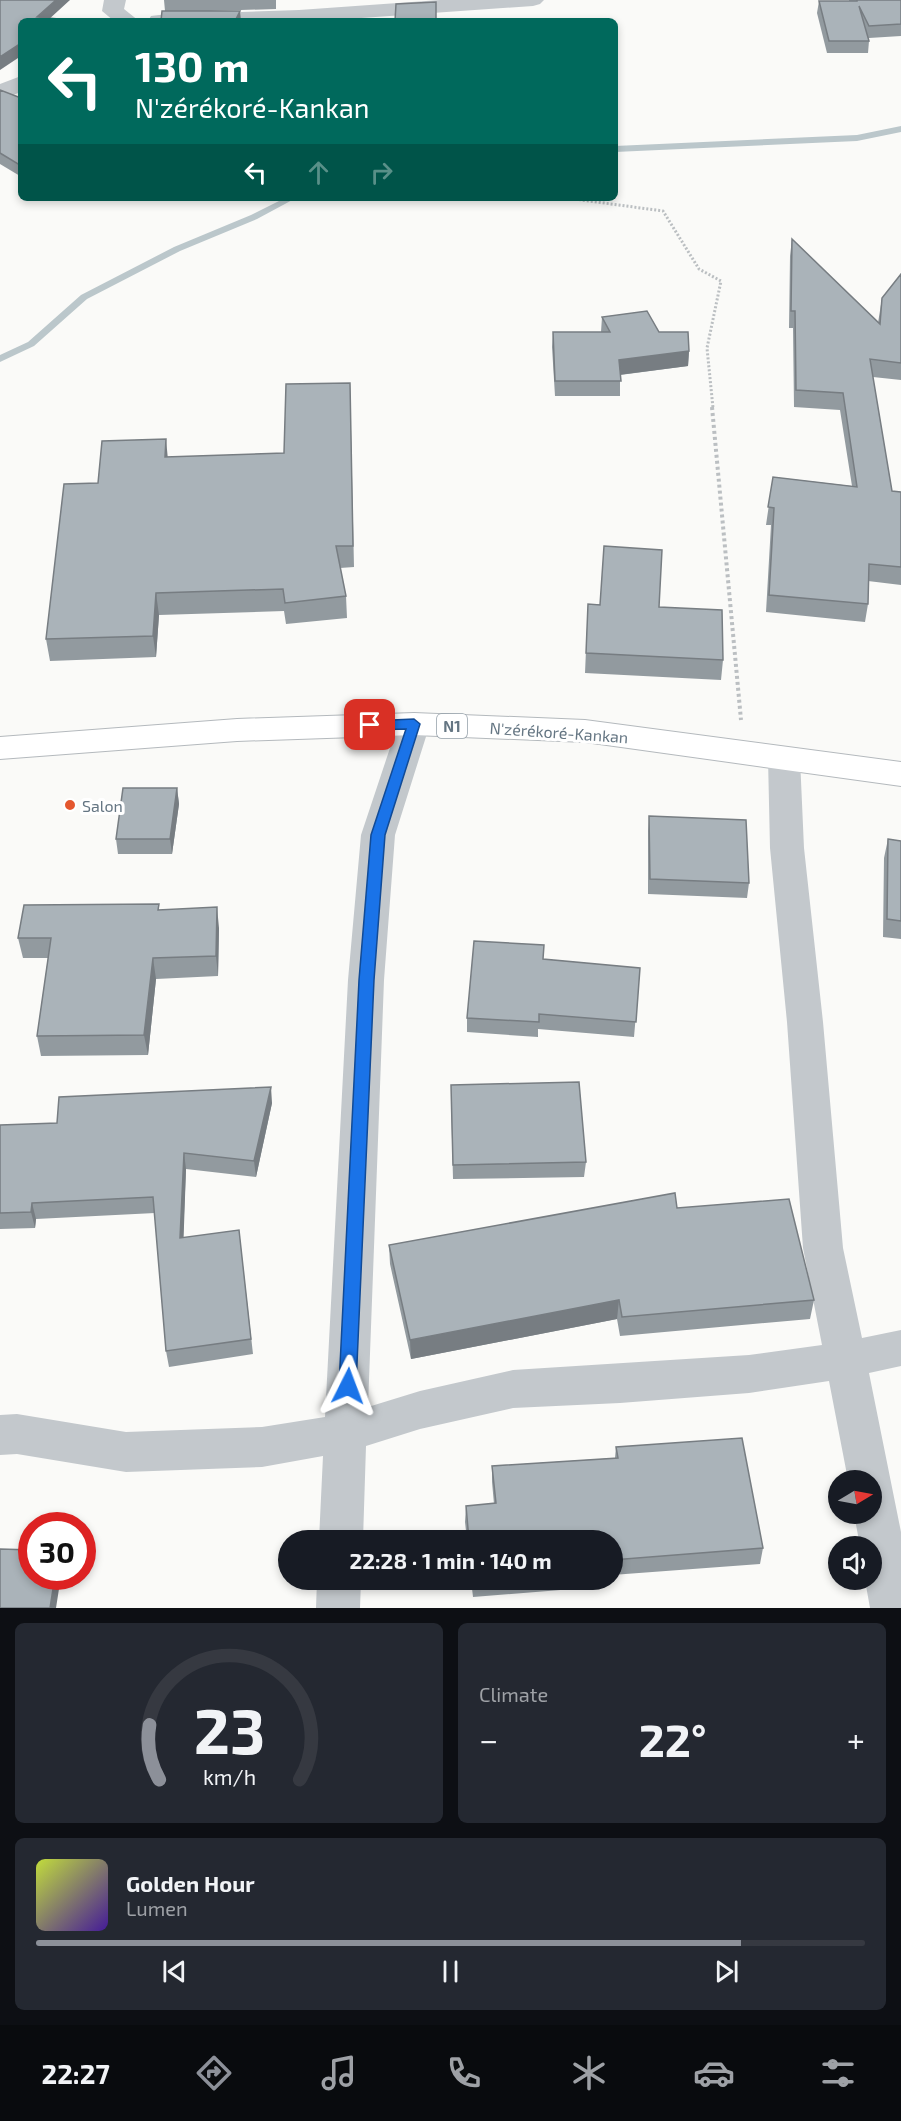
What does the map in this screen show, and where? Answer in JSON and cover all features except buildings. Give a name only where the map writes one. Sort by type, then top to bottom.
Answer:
[{"type":"highway","name":"N'zérékoré-Kankan","points":[[0,748],[237,730],[414,724],[585,731],[901,774]]},
{"type":"street","points":[[243,18],[533,0]]},
{"type":"street","points":[[0,93],[18,84]]},
{"type":"street","points":[[341,1530],[366,980],[378,835],[414,724]]},
{"type":"street","points":[[784,758],[787,848],[805,1022],[823,1248],[868,1470]]},
{"type":"street","points":[[0,1435],[17,1434],[126,1452],[262,1447],[346,1434],[420,1410],[513,1389],[749,1374],[846,1360],[901,1348]]},
{"type":"street","points":[[878,1524],[892,1608]]},
{"type":"street","points":[[338,1608],[339,1590]]},
{"type":"path","points":[[589,201],[663,211],[699,269],[721,281],[707,348],[744,753]]},
{"type":"waterway","points":[[618,149],[857,138],[901,129]]},
{"type":"waterway","points":[[0,359],[31,344],[84,297],[177,249],[286,201]]},
{"type":"place","name":"Salon","points":[[70,805]]},
{"type":"route","points":[[348,1386],[366,980],[378,835],[414,724],[370,725]]}]
